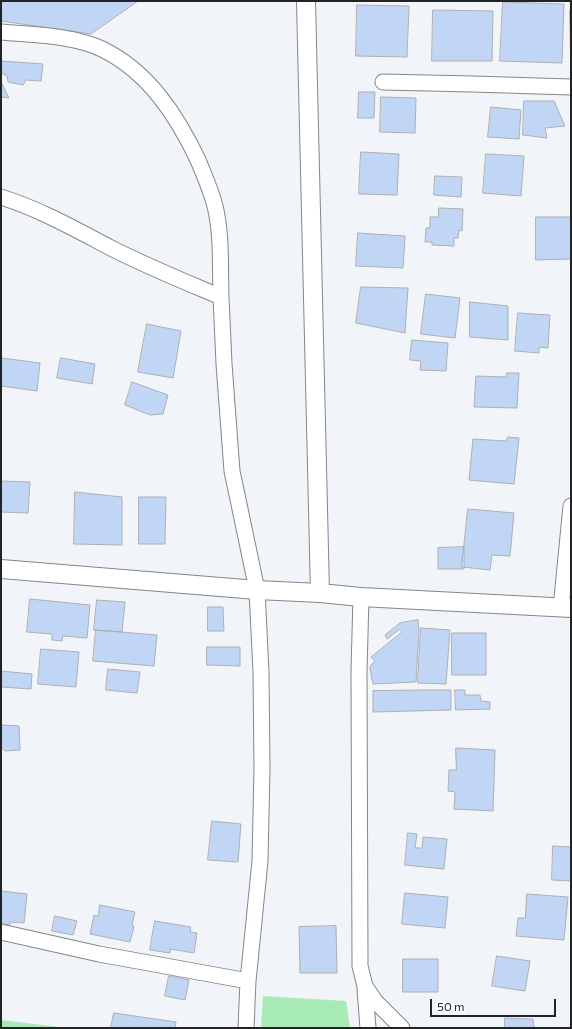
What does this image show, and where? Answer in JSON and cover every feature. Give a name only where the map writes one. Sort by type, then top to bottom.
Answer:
[{"type":"street","points":[[306,1],[320,593]]},
{"type":"street","points":[[1,32],[76,40],[102,49],[120,60],[147,82],[166,104],[185,133],[206,178],[215,206],[219,234],[224,364],[232,470],[257,590],[261,672],[262,768],[260,861],[248,981],[246,1028]]},
{"type":"street","points":[[383,82],[571,87]]},
{"type":"street","points":[[1,197],[26,205],[68,224],[109,247],[221,297]]},
{"type":"street","points":[[1,569],[257,590],[566,608],[571,506]]},
{"type":"street","points":[[361,597],[359,694],[360,966],[365,986],[368,1028]]},
{"type":"street","points":[[1,932],[99,954],[248,981]]},
{"type":"street","points":[[365,986],[375,1001],[402,1028]]},
{"type":"green space","points":[[263,996],[346,1001],[350,1028],[261,1028]]},
{"type":"green space","points":[[1,1020],[68,1028],[1,1028]]},
{"type":"building","points":[[1,1],[138,1],[91,34],[1,21]]},
{"type":"building","points":[[503,2],[564,4],[562,63],[500,61]]},
{"type":"building","points":[[357,5],[409,6],[407,57],[356,56]]},
{"type":"building","points":[[433,10],[493,11],[492,61],[432,61]]},
{"type":"building","points":[[570,10],[571,10],[571,76]]},
{"type":"building","points":[[1,61],[43,64],[41,81],[26,80],[23,85],[8,82],[7,76],[1,73]]},
{"type":"building","points":[[1,82],[9,98],[1,97]]},
{"type":"building","points":[[359,92],[375,92],[374,118],[358,118]]},
{"type":"building","points":[[381,97],[416,98],[415,133],[380,132]]},
{"type":"building","points":[[524,101],[554,101],[565,126],[545,128],[547,138],[523,135]]},
{"type":"building","points":[[491,107],[521,110],[519,139],[488,137]]},
{"type":"building","points":[[361,152],[399,154],[397,195],[359,194]]},
{"type":"building","points":[[486,154],[524,156],[521,196],[483,193]]},
{"type":"building","points":[[435,176],[462,177],[461,197],[434,195]]},
{"type":"building","points":[[439,208],[463,209],[462,231],[459,230],[458,238],[454,238],[454,246],[432,245],[432,242],[425,242],[426,228],[430,228],[430,217],[438,217]]},
{"type":"building","points":[[536,217],[571,217],[571,259],[536,260]]},
{"type":"building","points":[[358,233],[405,236],[403,268],[356,266]]},
{"type":"building","points":[[361,287],[408,288],[405,333],[356,323]]},
{"type":"building","points":[[426,294],[460,298],[455,338],[421,334]]},
{"type":"building","points":[[470,302],[508,306],[508,340],[470,337]]},
{"type":"building","points":[[518,313],[550,315],[548,348],[539,347],[539,353],[515,351]]},
{"type":"building","points":[[147,324],[181,331],[173,378],[138,372]]},
{"type":"building","points":[[412,340],[448,343],[446,371],[420,370],[421,361],[410,360]]},
{"type":"building","points":[[2,358],[40,363],[37,391],[1,386]]},
{"type":"building","points":[[61,358],[95,364],[92,384],[57,378]]},
{"type":"building","points":[[507,373],[519,373],[517,408],[474,407],[476,376],[506,377]]},
{"type":"building","points":[[132,382],[168,395],[163,414],[150,415],[125,405]]},
{"type":"building","points":[[508,437],[519,438],[514,484],[469,480],[473,439],[506,441]]},
{"type":"building","points":[[1,481],[30,482],[28,513],[1,512]]},
{"type":"building","points":[[75,492],[122,497],[122,545],[74,544]]},
{"type":"building","points":[[139,497],[166,497],[165,544],[139,544]]},
{"type":"building","points":[[468,509],[514,513],[510,556],[492,555],[490,570],[462,567]]},
{"type":"building","points":[[464,547],[464,569],[438,569],[438,548]]},
{"type":"building","points":[[30,599],[90,605],[87,638],[63,636],[62,641],[52,640],[52,634],[27,632]]},
{"type":"building","points":[[97,600],[125,602],[122,632],[94,630]]},
{"type":"building","points":[[208,607],[223,607],[224,631],[208,631]]},
{"type":"building","points":[[418,620],[419,631],[416,682],[373,684],[370,668],[375,661],[371,657],[402,632],[400,629],[387,639],[385,635],[400,623]]},
{"type":"building","points":[[421,628],[450,630],[446,684],[418,683]]},
{"type":"building","points":[[96,630],[157,635],[154,666],[93,661]]},
{"type":"building","points":[[452,633],[486,633],[486,675],[452,675]]},
{"type":"building","points":[[207,647],[240,647],[240,666],[207,665]]},
{"type":"building","points":[[41,649],[79,652],[76,687],[38,684]]},
{"type":"building","points":[[108,669],[140,672],[137,693],[106,690]]},
{"type":"building","points":[[1,671],[32,674],[31,689],[1,687]]},
{"type":"building","points":[[451,690],[451,710],[373,712],[373,691]]},
{"type":"building","points":[[455,690],[465,690],[465,695],[480,695],[481,701],[490,702],[490,709],[456,710]]},
{"type":"building","points":[[1,725],[19,726],[20,750],[5,751],[1,746]]},
{"type":"building","points":[[456,748],[495,750],[493,811],[454,809],[455,792],[448,791],[449,770],[456,770]]},
{"type":"building","points":[[212,821],[241,824],[238,862],[208,860]]},
{"type":"building","points":[[408,833],[417,834],[415,848],[422,848],[423,837],[447,839],[444,869],[405,865]]},
{"type":"building","points":[[553,846],[571,847],[571,881],[552,880]]},
{"type":"building","points":[[1,891],[27,894],[24,923],[10,922],[10,925],[1,924]]},
{"type":"building","points":[[405,893],[448,897],[445,928],[402,924]]},
{"type":"building","points":[[527,894],[568,897],[564,940],[516,936],[518,918],[525,918]]},
{"type":"building","points":[[100,905],[135,912],[132,925],[134,926],[130,942],[90,934],[94,915],[98,916]]},
{"type":"building","points":[[55,916],[77,921],[73,935],[52,931]]},
{"type":"building","points":[[155,921],[191,927],[190,932],[197,933],[194,953],[170,949],[170,953],[150,950]]},
{"type":"building","points":[[336,926],[337,973],[300,973],[299,927]]},
{"type":"building","points":[[497,956],[530,961],[525,991],[492,986]]},
{"type":"building","points":[[403,959],[438,959],[438,992],[403,992]]},
{"type":"building","points":[[169,976],[189,980],[185,1000],[165,996]]},
{"type":"building","points":[[114,1013],[176,1022],[175,1028],[111,1028]]},
{"type":"building","points":[[505,1018],[533,1019],[534,1028],[505,1028]]}]
